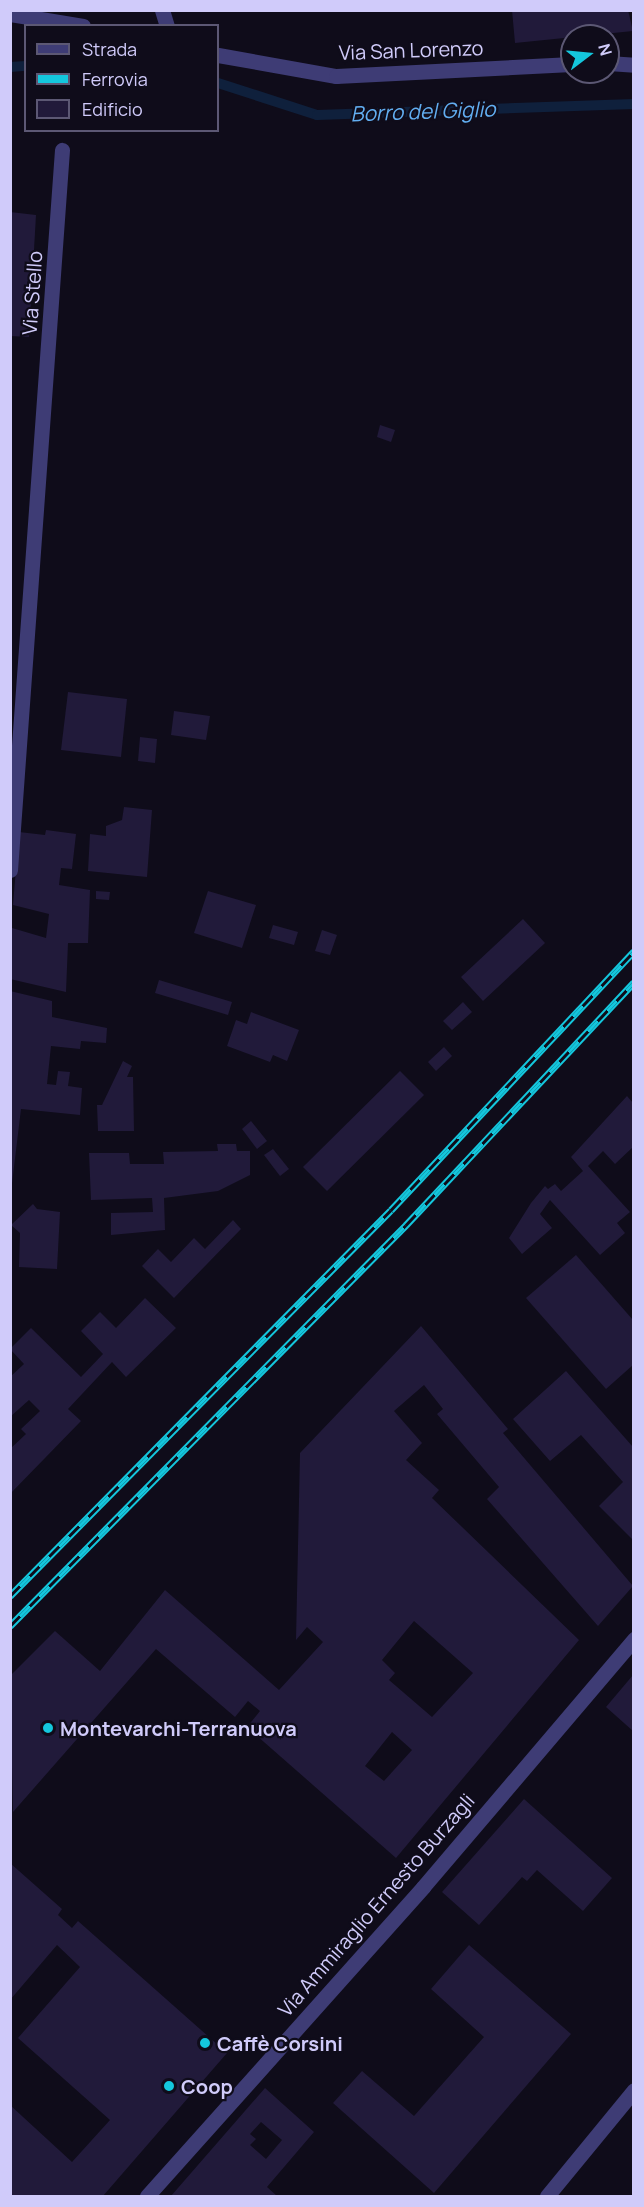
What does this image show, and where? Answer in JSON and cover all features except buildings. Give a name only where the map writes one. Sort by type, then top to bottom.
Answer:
[{"type":"street","points":[[10,14],[71,24]]},
{"type":"street","name":"Via San Lorenzo","points":[[219,55],[336,76],[560,65]]},
{"type":"street","name":"Via Stello","points":[[10,870],[62,150]]},
{"type":"street","name":"Via Ammiraglio Ernesto Burzagli","points":[[147,2196],[423,1887],[633,1639]]},
{"type":"street","points":[[547,2196],[633,2090]]},
{"type":"waterway","name":"Borro del Giglio","points":[[10,67],[24,66]]},
{"type":"waterway","name":"Borro del Giglio","points":[[219,83],[317,115],[634,104]]},
{"type":"railway","points":[[10,1596],[391,1210],[634,951]]},
{"type":"railway","points":[[10,1626],[406,1225],[634,982]]},
{"type":"place","name":"Montevarchi-Terranuova","points":[[48,1728]]},
{"type":"place","name":"Caffè Corsini","points":[[205,2043]]},
{"type":"place","name":"Coop","points":[[169,2086]]}]
